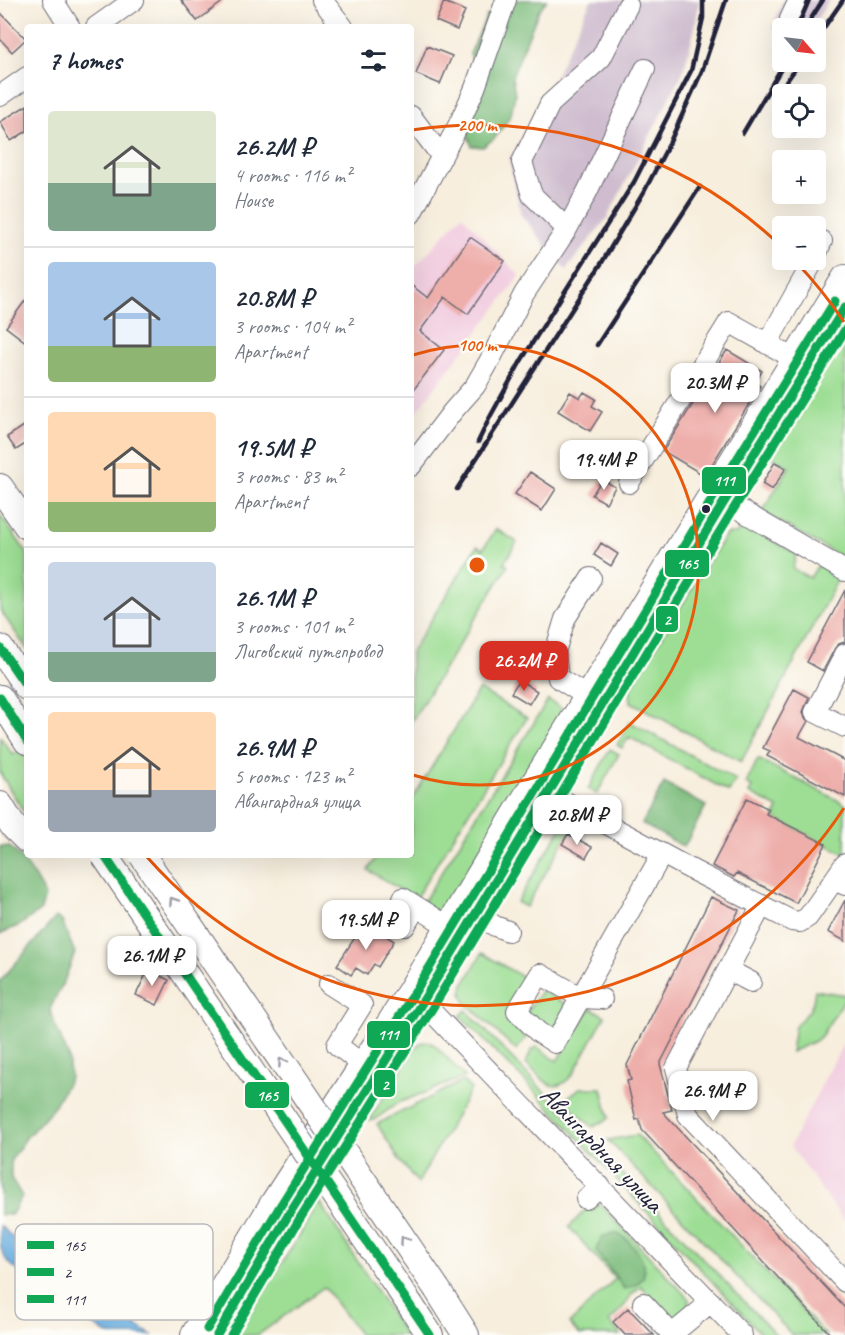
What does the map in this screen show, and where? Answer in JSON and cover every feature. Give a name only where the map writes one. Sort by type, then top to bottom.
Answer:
[{"type":"main road","points":[[217,1335],[417,995],[449,927],[845,278]]},
{"type":"main road","points":[[213,1303],[274,1202],[363,1065],[476,914],[724,501],[845,308]]},
{"type":"main road","points":[[0,487],[24,522]]},
{"type":"main road","points":[[0,648],[24,683]]},
{"type":"main road","points":[[0,698],[24,736]]},
{"type":"main road","points":[[106,858],[430,1335]]},
{"type":"main road","points":[[144,858],[466,1335]]},
{"type":"main road","points":[[194,1335],[203,1320]]},
{"type":"street","points":[[53,0],[68,24]]},
{"type":"street","points":[[100,24],[134,0]]},
{"type":"street","points":[[322,0],[341,24]]},
{"type":"street","points":[[414,208],[459,124],[475,88],[502,9],[488,0]]},
{"type":"street","points":[[791,18],[799,0]]},
{"type":"street","points":[[567,229],[532,195],[522,162],[550,104],[601,58],[628,5]]},
{"type":"street","points":[[414,462],[475,386],[524,294],[567,229],[587,192],[645,69]]},
{"type":"street","points":[[0,96],[24,79]]},
{"type":"street","points":[[414,120],[442,157]]},
{"type":"street","points":[[767,344],[808,270]]},
{"type":"street","points":[[629,483],[729,322],[795,359]]},
{"type":"street","points":[[724,501],[845,571]]},
{"type":"street","points":[[588,697],[558,678],[555,652],[566,619],[591,578]]},
{"type":"street","points":[[845,654],[815,712],[845,727]]},
{"type":"street","points":[[549,793],[792,921],[801,922],[808,917],[841,876]]},
{"type":"street","points":[[602,999],[582,998],[662,854]]},
{"type":"street","points":[[405,926],[410,903],[449,927]]},
{"type":"street","points":[[762,905],[677,1068],[688,1115],[845,1282]]},
{"type":"street","points":[[476,914],[508,931]]},
{"type":"street","points":[[728,970],[751,982]]},
{"type":"street","points":[[329,984],[362,1005],[337,1045],[363,1065]]},
{"type":"street","name":"Авангардная улица","points":[[417,995],[592,1192],[711,1302],[742,1335]]},
{"type":"street","points":[[644,1303],[669,1331],[677,1330],[711,1302]]},
{"type":"shaded area","points":[[591,0],[699,0],[695,28],[683,72],[607,218],[566,270],[521,215],[509,160],[544,100]]},
{"type":"shaded area","points":[[783,0],[829,0],[817,18],[776,18]]},
{"type":"shaded area","points":[[462,215],[520,276],[414,415],[414,268]]},
{"type":"shaded area","points":[[845,1040],[845,1222],[790,1146]]},
{"type":"green space","points":[[511,0],[547,0],[539,10],[512,77],[515,94],[511,115],[495,138],[483,147],[472,146],[467,134],[483,82],[470,54],[487,15]]},
{"type":"green space","points":[[845,325],[845,559],[762,512],[789,467],[767,454]]},
{"type":"green space","points":[[0,515],[24,549],[24,645],[0,610]]},
{"type":"green space","points":[[744,524],[796,554],[793,569],[810,578],[818,565],[839,577],[741,762],[631,702],[630,690],[726,534],[736,534]]},
{"type":"green space","points":[[496,529],[517,542],[504,563],[508,566],[414,717],[414,647],[477,546],[483,549]]},
{"type":"green space","points":[[479,689],[527,718],[415,899],[368,870],[376,858],[414,858],[414,796]]},
{"type":"green space","points":[[548,700],[566,711],[441,915],[422,904]]},
{"type":"green space","points":[[630,722],[736,780],[729,792],[629,737],[622,748],[617,745]]},
{"type":"green space","points":[[0,737],[13,755],[24,748],[24,812],[0,773]]},
{"type":"green space","points":[[610,749],[619,754],[597,794],[588,789]]},
{"type":"green space","points":[[758,759],[845,804],[845,854],[774,818],[778,808],[749,793],[752,787],[746,784]]},
{"type":"green space","points":[[664,783],[706,806],[684,847],[642,824]]},
{"type":"green space","points":[[564,823],[572,827],[526,907],[517,902]]},
{"type":"green space","points":[[0,846],[10,847],[21,858],[45,896],[41,910],[20,925],[0,934]]},
{"type":"green space","points":[[56,917],[62,921],[75,953],[50,1009],[68,1055],[70,1078],[53,1108],[26,1138],[11,1160],[11,1178],[22,1196],[12,1214],[0,1215],[0,981]]},
{"type":"green space","points":[[482,953],[526,979],[506,1015],[526,1038],[516,1050],[466,1003],[462,994],[464,984]]},
{"type":"green space","points":[[542,990],[569,1006],[550,1037],[523,1017]]},
{"type":"green space","points":[[815,990],[845,995],[845,999],[817,1040],[791,1052],[795,1026],[809,1011]]},
{"type":"green space","points":[[591,1008],[605,1016],[573,1074],[560,1085],[548,1084],[526,1063],[531,1051],[537,1047],[557,1061]]},
{"type":"green space","points":[[466,1010],[776,1335],[762,1335],[522,1078],[460,1016]]},
{"type":"green space","points":[[424,1042],[435,1045],[465,1077],[398,1103],[374,1120],[369,1120],[414,1050]]},
{"type":"green space","points":[[463,1081],[471,1089],[418,1183],[400,1161],[377,1124]]},
{"type":"green space","points":[[580,1088],[602,1088],[609,1118],[593,1127],[568,1105],[567,1098]]},
{"type":"green space","points":[[637,1135],[826,1335],[792,1335],[608,1140]]},
{"type":"green space","points":[[318,1200],[405,1335],[360,1335],[324,1287],[258,1335],[236,1335],[304,1228]]},
{"type":"green space","points":[[590,1205],[602,1206],[689,1299],[687,1309],[674,1322],[641,1286],[609,1322],[621,1335],[580,1335],[569,1324],[615,1279],[569,1227]]},
{"type":"green space","points":[[613,1233],[621,1235],[628,1241],[643,1262],[644,1276],[634,1286],[624,1289],[596,1250],[602,1237]]},
{"type":"water","points":[[0,1225],[15,1240],[15,1268],[5,1259],[0,1242]]},
{"type":"water","points":[[127,1320],[152,1335],[109,1335],[87,1321]]},
{"type":"building","points":[[181,0],[225,0],[197,21]]},
{"type":"building","points":[[444,2],[465,11],[457,30],[436,21]]},
{"type":"building","points":[[0,12],[24,37],[24,41],[12,52],[0,39]]},
{"type":"building","points":[[427,46],[452,56],[440,84],[416,74]]},
{"type":"building","points":[[24,107],[24,133],[11,141],[0,122]]},
{"type":"building","points":[[470,237],[505,261],[468,314],[445,297],[420,331],[444,350],[414,389],[414,287],[428,298]]},
{"type":"building","points":[[24,302],[24,341],[6,327]]},
{"type":"building","points":[[727,350],[762,371],[755,383],[760,386],[705,476],[663,451]]},
{"type":"building","points":[[570,392],[580,398],[584,392],[596,399],[592,406],[602,412],[590,431],[558,411]]},
{"type":"building","points":[[24,426],[24,445],[16,450],[7,437]]},
{"type":"building","points":[[775,462],[786,468],[772,490],[762,484]]},
{"type":"building","points":[[530,472],[556,489],[542,511],[515,494]]},
{"type":"building","points":[[602,479],[615,487],[606,503],[592,495]]},
{"type":"building","points":[[601,543],[618,554],[611,566],[594,555]]},
{"type":"building","points":[[845,590],[845,642],[835,648],[823,671],[807,662]]},
{"type":"building","points":[[519,680],[537,691],[529,704],[511,693]]},
{"type":"building","points":[[794,689],[809,697],[803,712],[808,721],[799,737],[845,761],[845,797],[767,756],[770,751],[763,748]]},
{"type":"building","points":[[747,798],[769,809],[766,814],[826,844],[796,903],[737,873],[734,877],[712,866]]},
{"type":"building","points":[[568,834],[592,847],[586,858],[562,844]]},
{"type":"building","points":[[711,897],[739,910],[660,1064],[672,1110],[663,1112],[845,1308],[845,1335],[831,1335],[642,1130],[639,1119],[636,1120],[627,1081],[631,1080],[627,1065]]},
{"type":"building","points":[[845,900],[845,941],[828,932]]},
{"type":"building","points":[[365,922],[394,941],[378,967],[374,964],[367,975],[356,968],[351,975],[337,965]]},
{"type":"building","points":[[148,970],[169,980],[157,1005],[136,995]]},
{"type":"building","points":[[628,1308],[654,1335],[625,1335],[613,1322]]},
{"type":"railway","points":[[478,442],[521,361],[634,182],[691,71],[703,18],[703,0]]},
{"type":"railway","points":[[457,489],[601,264],[645,190],[702,71],[726,0]]},
{"type":"railway","points":[[801,18],[809,0]]},
{"type":"railway","points":[[811,18],[823,0]]},
{"type":"railway","points":[[826,25],[843,0]]},
{"type":"railway","points":[[743,133],[779,72]]},
{"type":"railway","points":[[786,82],[793,72]]},
{"type":"railway","points":[[597,345],[700,187]]},
{"type":"transit line","name":"111","points":[[213,1319],[835,301]]},
{"type":"transit line","name":"165","points":[[217,1335],[845,307]]},
{"type":"transit line","name":"2","points":[[231,1335],[299,1220],[433,1007],[731,513],[845,330]]},
{"type":"transit line","name":"165","points":[[0,648],[24,683]]},
{"type":"transit line","name":"165","points":[[0,698],[24,736]]},
{"type":"transit line","name":"165","points":[[106,858],[430,1335]]},
{"type":"transit line","name":"111","points":[[207,1329],[212,1320]]}]
